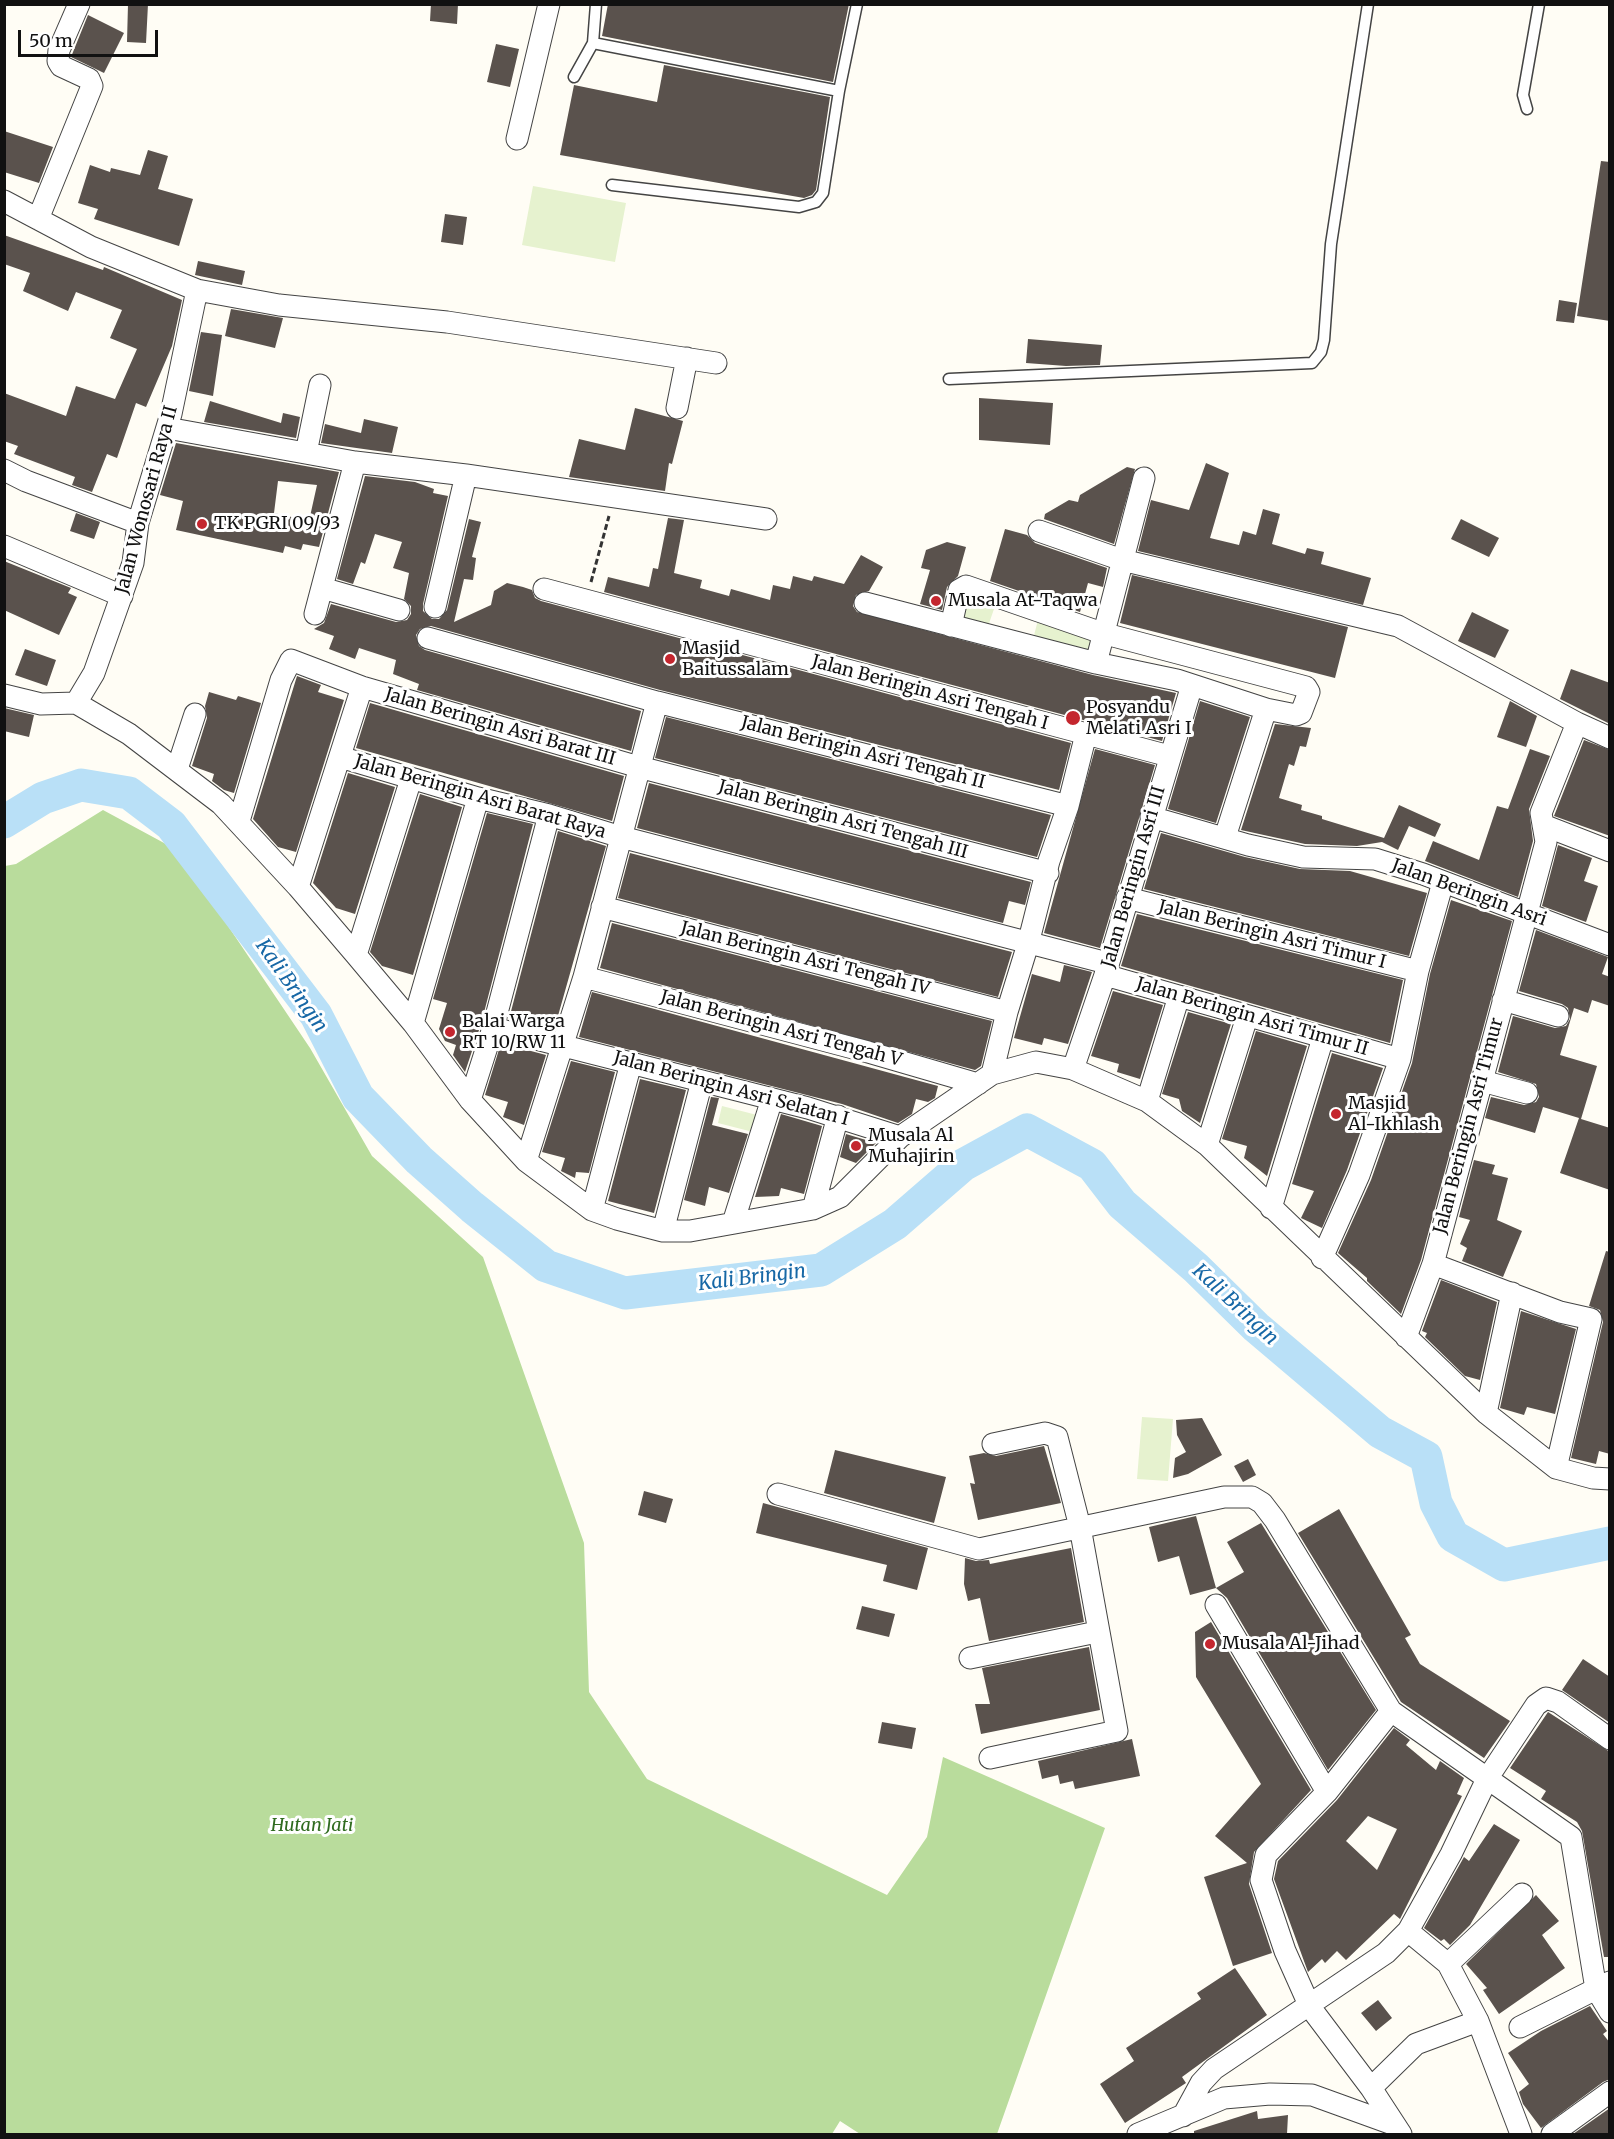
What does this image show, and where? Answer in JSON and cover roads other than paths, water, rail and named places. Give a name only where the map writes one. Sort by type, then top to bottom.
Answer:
[{"type":"street","points":[[38,219],[92,86],[89,79],[61,66],[58,61],[59,50],[79,4]]},
{"type":"street","points":[[517,139],[549,4]]},
{"type":"street","points":[[4,201],[91,247],[197,290],[279,305],[447,322],[716,363]]},
{"type":"street","name":"Jalan Wonosari Raya II","points":[[76,703],[94,673],[133,563],[138,523],[167,428],[197,290]]},
{"type":"street","points":[[677,408],[687,358]]},
{"type":"street","points":[[306,453],[320,386]]},
{"type":"street","points":[[167,428],[356,462],[466,475],[766,519]]},
{"type":"street","points":[[315,614],[356,462]]},
{"type":"street","points":[[4,470],[27,482],[138,523]]},
{"type":"street","points":[[435,607],[466,475]]},
{"type":"street","points":[[1096,663],[1144,478]]},
{"type":"street","points":[[1039,531],[1122,560],[1398,626],[1576,723],[1610,738]]},
{"type":"street","points":[[4,546],[122,596]]},
{"type":"street","points":[[865,603],[951,626],[1096,663],[1184,683],[1296,715],[1304,707],[1308,688],[1102,633],[966,586],[959,590],[951,626]]},
{"type":"street","points":[[322,588],[399,610]]},
{"type":"street","name":"Jalan Beringin Asri Tengah I","points":[[544,589],[1169,756]]},
{"type":"street","name":"Jalan Beringin Asri Tengah II","points":[[429,638],[657,702],[1068,806]]},
{"type":"street","name":"Jalan Beringin Asri III","points":[[1073,1069],[1106,969],[1169,756],[1184,683],[1184,655]]},
{"type":"street","name":"Jalan Beringin Asri Barat III","points":[[239,821],[280,680],[291,660],[362,687],[639,767]]},
{"type":"street","points":[[298,886],[362,687]]},
{"type":"street","points":[[4,695],[41,704],[76,703],[129,734],[177,769],[239,821],[298,886],[413,1023],[470,1100],[526,1161],[592,1210],[617,1220],[663,1231],[690,1231],[813,1209],[840,1197],[900,1137],[985,1079],[1036,1062],[1073,1069],[1147,1101],[1207,1145],[1322,1258],[1486,1413],[1556,1467],[1593,1478],[1610,1479]]},
{"type":"street","points":[[526,1161],[584,977],[657,702]]},
{"type":"street","points":[[1225,837],[1266,708]]},
{"type":"street","points":[[177,769],[195,714]]},
{"type":"street","name":"Jalan Beringin Asri Timur","points":[[1406,1337],[1432,1264],[1546,842],[1541,813],[1576,723]]},
{"type":"street","points":[[985,1079],[1028,944],[1068,806],[1086,734]]},
{"type":"street","name":"Jalan Beringin Asri Barat Raya","points":[[340,757],[621,837],[1028,944]]},
{"type":"street","name":"Jalan Beringin Asri Tengah III","points":[[639,767],[1047,873]]},
{"type":"street","points":[[356,955],[411,779]]},
{"type":"street","points":[[413,1023],[478,798]]},
{"type":"street","points":[[470,1100],[493,1028],[549,815]]},
{"type":"street","name":"Jalan Beringin Asri","points":[[1151,816],[1248,845],[1303,857],[1375,859],[1610,945]]},
{"type":"street","points":[[1543,825],[1610,851]]},
{"type":"street","points":[[1322,1258],[1362,1166],[1400,1059],[1418,971],[1443,882]]},
{"type":"street","name":"Jalan Beringin Asri Timur I","points":[[1127,898],[1418,971]]},
{"type":"street","name":"Jalan Beringin Asri Tengah IV","points":[[602,907],[1007,1012]]},
{"type":"street","name":"Jalan Beringin Asri Timur II","points":[[1028,944],[1179,996],[1400,1059]]},
{"type":"street","name":"Jalan Beringin Asri Tengah V","points":[[584,977],[868,1052],[985,1079]]},
{"type":"street","points":[[1147,1101],[1179,996]]},
{"type":"street","points":[[1503,1000],[1558,1016]]},
{"type":"street","points":[[1207,1145],[1247,1017]]},
{"type":"street","name":"Jalan Beringin Asri Selatan I","points":[[493,1028],[838,1116],[900,1137]]},
{"type":"street","points":[[1271,1208],[1323,1038]]},
{"type":"street","points":[[592,1210],[631,1063]]},
{"type":"street","points":[[663,1231],[702,1081]]},
{"type":"street","points":[[1482,1081],[1527,1093]]},
{"type":"street","points":[[733,1223],[772,1099]]},
{"type":"street","points":[[813,1209],[838,1116]]},
{"type":"street","points":[[1432,1264],[1560,1312],[1600,1321],[1556,1467]]},
{"type":"street","points":[[1486,1413],[1512,1293]]},
{"type":"street","points":[[990,1758],[1117,1731],[1097,1632],[1080,1527],[1057,1437],[1045,1433],[993,1444]]},
{"type":"street","points":[[778,1494],[979,1549],[1224,1497],[1252,1497],[1262,1503],[1275,1520],[1391,1711],[1571,1836],[1610,2012]]},
{"type":"street","points":[[1215,1605],[1327,1792]]},
{"type":"street","points":[[969,1658],[1097,1632]]},
{"type":"street","points":[[1183,2116],[1201,2083],[1214,2069],[1310,2007],[1386,1953],[1408,1931],[1451,1854],[1487,1779],[1536,1705],[1546,1698],[1558,1702],[1610,1739]]},
{"type":"street","points":[[1391,1711],[1327,1792],[1266,1855],[1261,1880],[1285,1951],[1310,2007],[1371,2088],[1398,2130]]},
{"type":"street","points":[[1448,1964],[1522,1894]]},
{"type":"street","points":[[1408,1931],[1448,1964],[1479,2021],[1521,2134]]},
{"type":"street","points":[[1520,2028],[1603,1985]]},
{"type":"street","points":[[1371,2088],[1416,2044],[1479,2021]]},
{"type":"street","points":[[1552,2134],[1610,2092]]},
{"type":"street","points":[[1138,2134],[1224,2098],[1270,2094],[1312,2095],[1398,2130]]},
{"type":"lane","points":[[574,77],[593,43],[596,4]]},
{"type":"lane","points":[[612,185],[799,207],[816,202],[823,193],[839,91],[857,4]]},
{"type":"lane","points":[[950,379],[1312,363],[1321,352],[1324,339],[1331,244],[1368,4]]},
{"type":"lane","points":[[1527,109],[1523,95],[1539,4]]},
{"type":"lane","points":[[593,43],[839,91]]},
{"type":"waterway","name":"Kali Bringin","points":[[4,822],[43,798],[81,785],[129,793],[171,825],[316,1015],[358,1097],[419,1160],[472,1207],[546,1266],[625,1293],[821,1270],[895,1224],[963,1165],[1027,1130],[1092,1165],[1122,1204],[1196,1268],[1256,1327],[1380,1432],[1426,1457],[1436,1503],[1453,1536],[1504,1565],[1610,1543]]},
{"type":"place","name":"TK PGRI 09/93","points":[[202,524]]},
{"type":"place","name":"Musala At-Taqwa","points":[[936,601]]},
{"type":"place","name":"Masjid Baitussalam","points":[[670,659]]},
{"type":"place","name":"Posyandu Melati Asri I","points":[[1073,718]]},
{"type":"place","name":"Balai Warga RT 10/RW 11","points":[[450,1032]]},
{"type":"place","name":"Masjid Al-Ikhlash","points":[[1336,1114]]},
{"type":"place","name":"Musala Al Muhajirin","points":[[856,1146]]},
{"type":"place","name":"Musala Al-Jihad","points":[[1210,1644]]},
{"type":"park label","name":"Hutan Jati","points":[[312,1826]]}]
